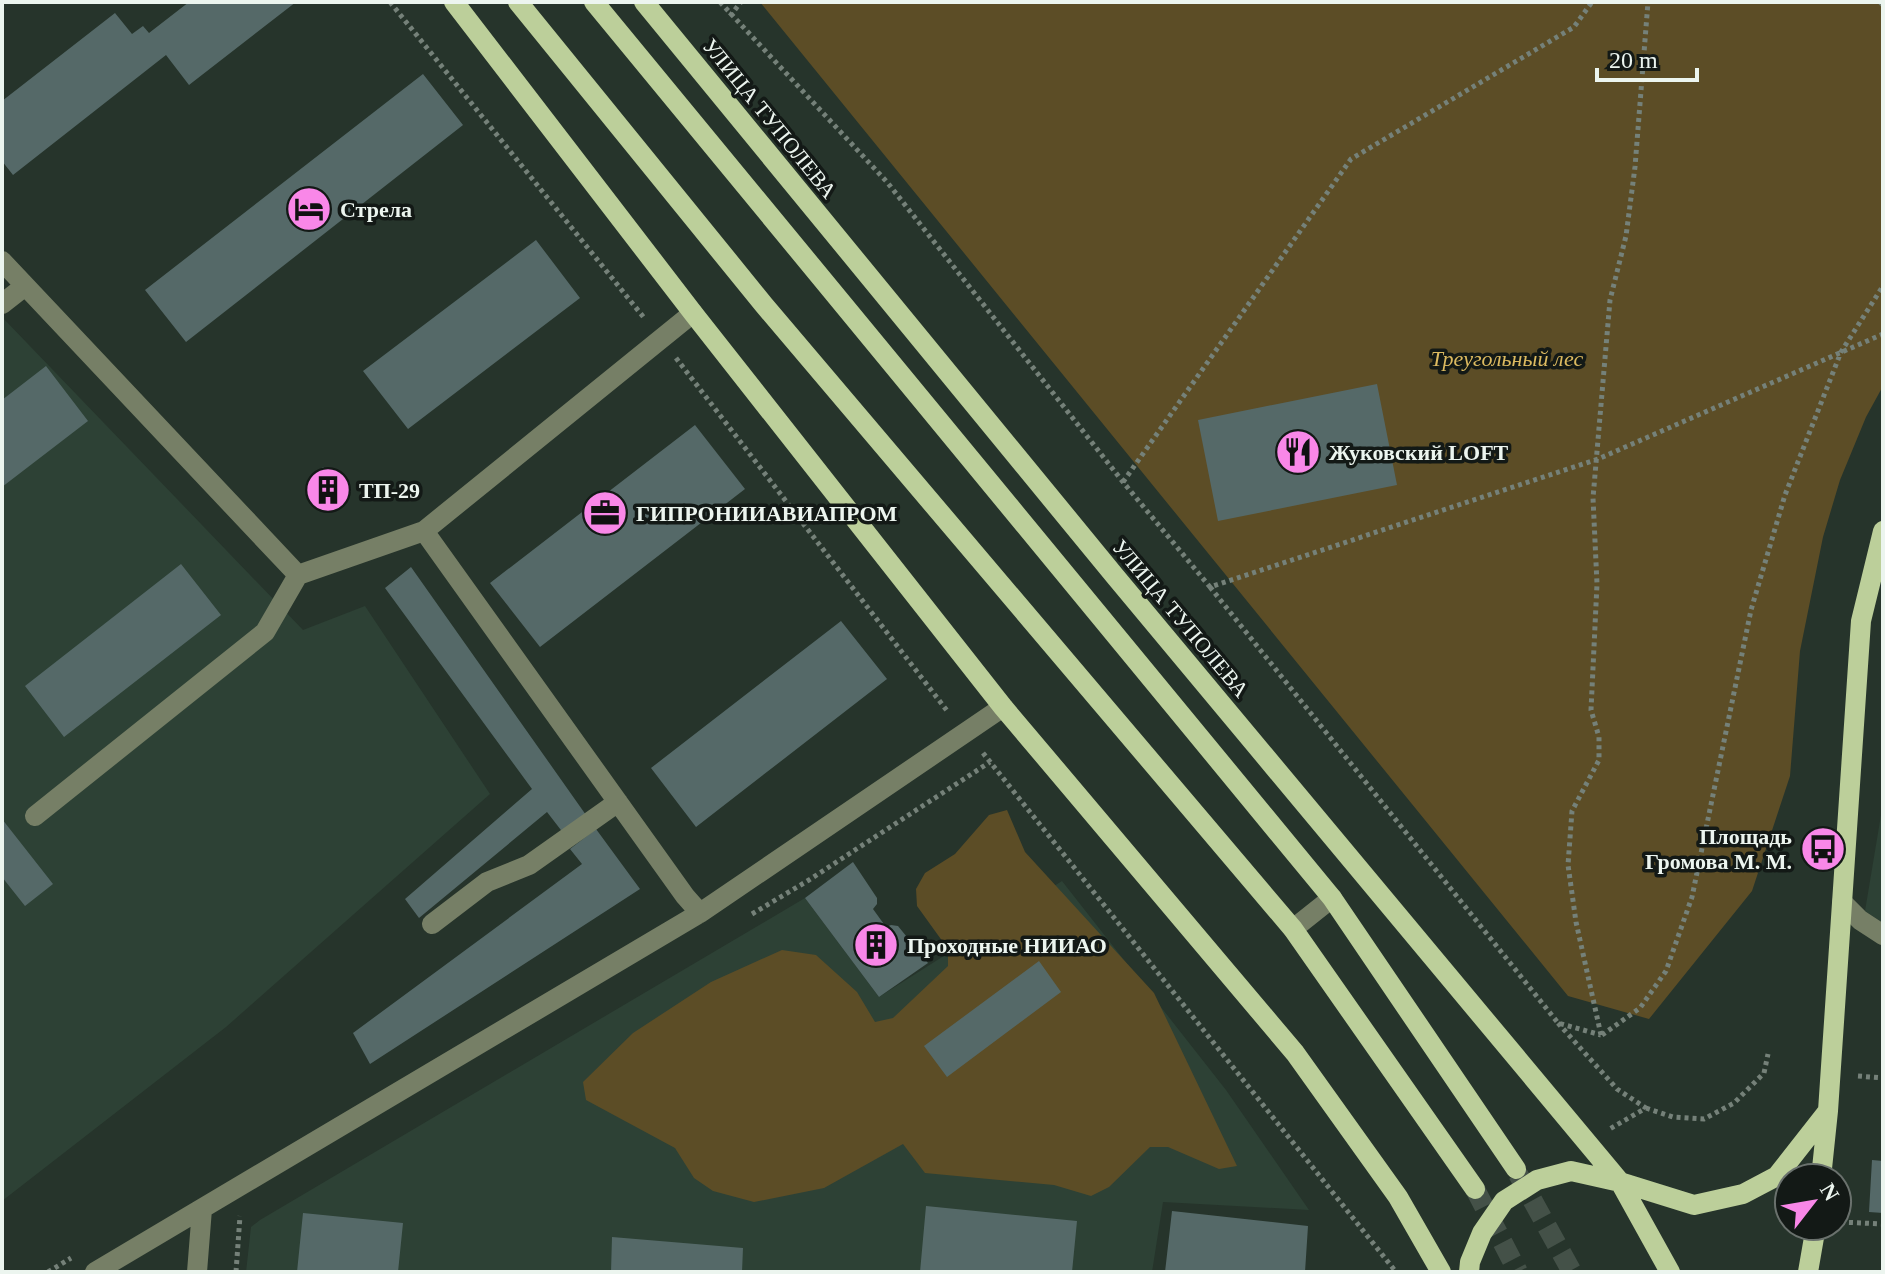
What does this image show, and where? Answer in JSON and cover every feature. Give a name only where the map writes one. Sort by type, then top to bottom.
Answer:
[{"type":"main road","points":[[454,2],[693,313],[1003,707],[1295,1053],[1398,1197],[1441,1272]]},
{"type":"main road","points":[[518,2],[764,305],[1293,929],[1475,1189]]},
{"type":"main road","points":[[594,2],[1332,898],[1516,1169]]},
{"type":"main road","name":"УЛИЦА ТУПОЛЕВА","points":[[644,2],[1124,588],[1620,1182],[1670,1272]]},
{"type":"main road","points":[[1823,1162],[1861,621],[1883,531]]},
{"type":"main road","points":[[1469,1272],[1482,1233],[1504,1201],[1537,1180],[1571,1171],[1620,1182],[1694,1205],[1743,1194],[1777,1176],[1828,1111]]},
{"type":"main road","points":[[1808,1272],[1813,1242]]},
{"type":"street","points":[[2,261],[298,575]]},
{"type":"street","points":[[2,304],[25,286]]},
{"type":"street","points":[[35,816],[265,632],[298,575],[424,531],[693,313]]},
{"type":"street","points":[[424,531],[700,913]]},
{"type":"street","points":[[95,1272],[700,913],[1003,707]]},
{"type":"street","points":[[432,924],[487,882],[537,859],[618,802]]},
{"type":"street","points":[[1293,929],[1332,898]]},
{"type":"street","points":[[1842,902],[1860,920],[1883,935]]},
{"type":"street","points":[[197,1272],[202,1209]]},
{"type":"path","points":[[720,2],[887,182],[1123,482],[1558,1023],[1617,1089],[1646,1108],[1673,1117],[1704,1119],[1734,1103],[1764,1073],[1768,1054]]},
{"type":"path","points":[[730,16],[741,2]]},
{"type":"path","points":[[1123,482],[1351,159],[1574,27],[1592,2]]},
{"type":"path","points":[[1601,1035],[1576,922],[1568,865],[1572,811],[1599,760],[1599,737],[1591,710],[1597,584],[1593,498],[1610,300],[1626,236],[1635,167],[1648,2]]},
{"type":"path","points":[[1601,1035],[1640,1008],[1666,971],[1692,897],[1751,610],[1785,495],[1841,352],[1883,286]]},
{"type":"path","points":[[1210,587],[1598,459],[1883,334]]},
{"type":"path","points":[[947,712],[1396,1272]]},
{"type":"path","points":[[1558,1023],[1601,1035]]},
{"type":"path","points":[[1849,1076],[1883,1078]]},
{"type":"path","points":[[1587,1143],[1646,1108]]},
{"type":"path","points":[[1853,1223],[1883,1224]]},
{"type":"shaded area","points":[[2,317],[303,630],[365,606],[490,794],[226,1027],[2,1201]]},
{"type":"shaded area","points":[[1883,803],[1883,923],[1865,911]]},
{"type":"shaded area","points":[[1062,881],[1226,1090],[1309,1210],[1163,1202],[1152,1272],[246,1272],[251,1227],[260,1220],[805,898],[879,997]]},
{"type":"green space","name":"Треугольный лес","points":[[760,2],[1883,2],[1883,386],[1866,417],[1840,480],[1823,537],[1800,651],[1790,776],[1752,891],[1649,1019],[1568,996]]},
{"type":"green space","points":[[1007,810],[1025,852],[1154,993],[1237,1166],[1219,1169],[1168,1147],[1150,1147],[1109,1187],[1091,1196],[1054,1185],[925,1173],[903,1144],[824,1188],[754,1202],[713,1191],[694,1178],[675,1148],[586,1100],[583,1082],[633,1033],[711,982],[782,950],[816,955],[857,992],[875,1022],[893,1018],[948,966],[948,949],[917,906],[916,889],[925,873],[955,854],[989,815]]},
{"type":"building","points":[[189,2],[296,2],[189,85],[166,55],[13,175],[2,161],[2,101],[115,13],[132,34],[143,26],[149,33]]},
{"type":"building","points":[[423,74],[463,125],[186,342],[145,290]]},
{"type":"building","points":[[536,240],[580,298],[408,429],[363,371]]},
{"type":"building","points":[[46,366],[88,421],[2,487],[2,400]]},
{"type":"building","name":"Жуковский LOFT","points":[[1377,384],[1397,485],[1218,521],[1198,420]]},
{"type":"building","points":[[695,425],[745,489],[540,647],[490,583]]},
{"type":"building","name":"ТП-29","points":[[323,467],[351,491],[333,512],[306,489]]},
{"type":"building","points":[[181,564],[221,615],[64,737],[25,686]]},
{"type":"building","points":[[411,567],[586,815],[564,834],[547,812],[419,918],[405,899],[532,789],[385,588]]},
{"type":"building","points":[[841,621],[887,679],[696,827],[651,768]]},
{"type":"building","points":[[2,819],[53,884],[25,906],[2,877]]},
{"type":"building","points":[[596,829],[640,889],[370,1064],[353,1033],[582,864],[570,849]]},
{"type":"building","name":"Проходные НИИАО","points":[[853,862],[877,898],[873,909],[886,927],[898,926],[928,963],[879,997],[805,898]]},
{"type":"building","points":[[1039,961],[1061,992],[947,1077],[924,1046]]},
{"type":"building","points":[[1872,1160],[1883,1161],[1883,1213],[1869,1212]]},
{"type":"building","points":[[926,1206],[1077,1221],[1072,1272],[920,1272]]},
{"type":"building","points":[[1172,1211],[1308,1226],[1305,1272],[1165,1272]]},
{"type":"building","points":[[303,1213],[403,1223],[398,1272],[297,1272]]},
{"type":"building","points":[[612,1237],[743,1248],[742,1272],[611,1272]]},
{"type":"tunnel","points":[[1518,1174],[1572,1272]]},
{"type":"tunnel","points":[[1475,1189],[1518,1272]]},
{"type":"place","name":"Стрела","points":[[309,209]]},
{"type":"place","name":"Жуковский LOFT","points":[[1298,452]]},
{"type":"place","name":"ТП-29","points":[[328,490]]},
{"type":"place","name":"ГИПРОНИИАВИАПРОМ","points":[[605,513]]},
{"type":"place","name":"Площадь Громова М. М.","points":[[1823,849]]},
{"type":"place","name":"Проходные НИИАО","points":[[876,945]]}]
